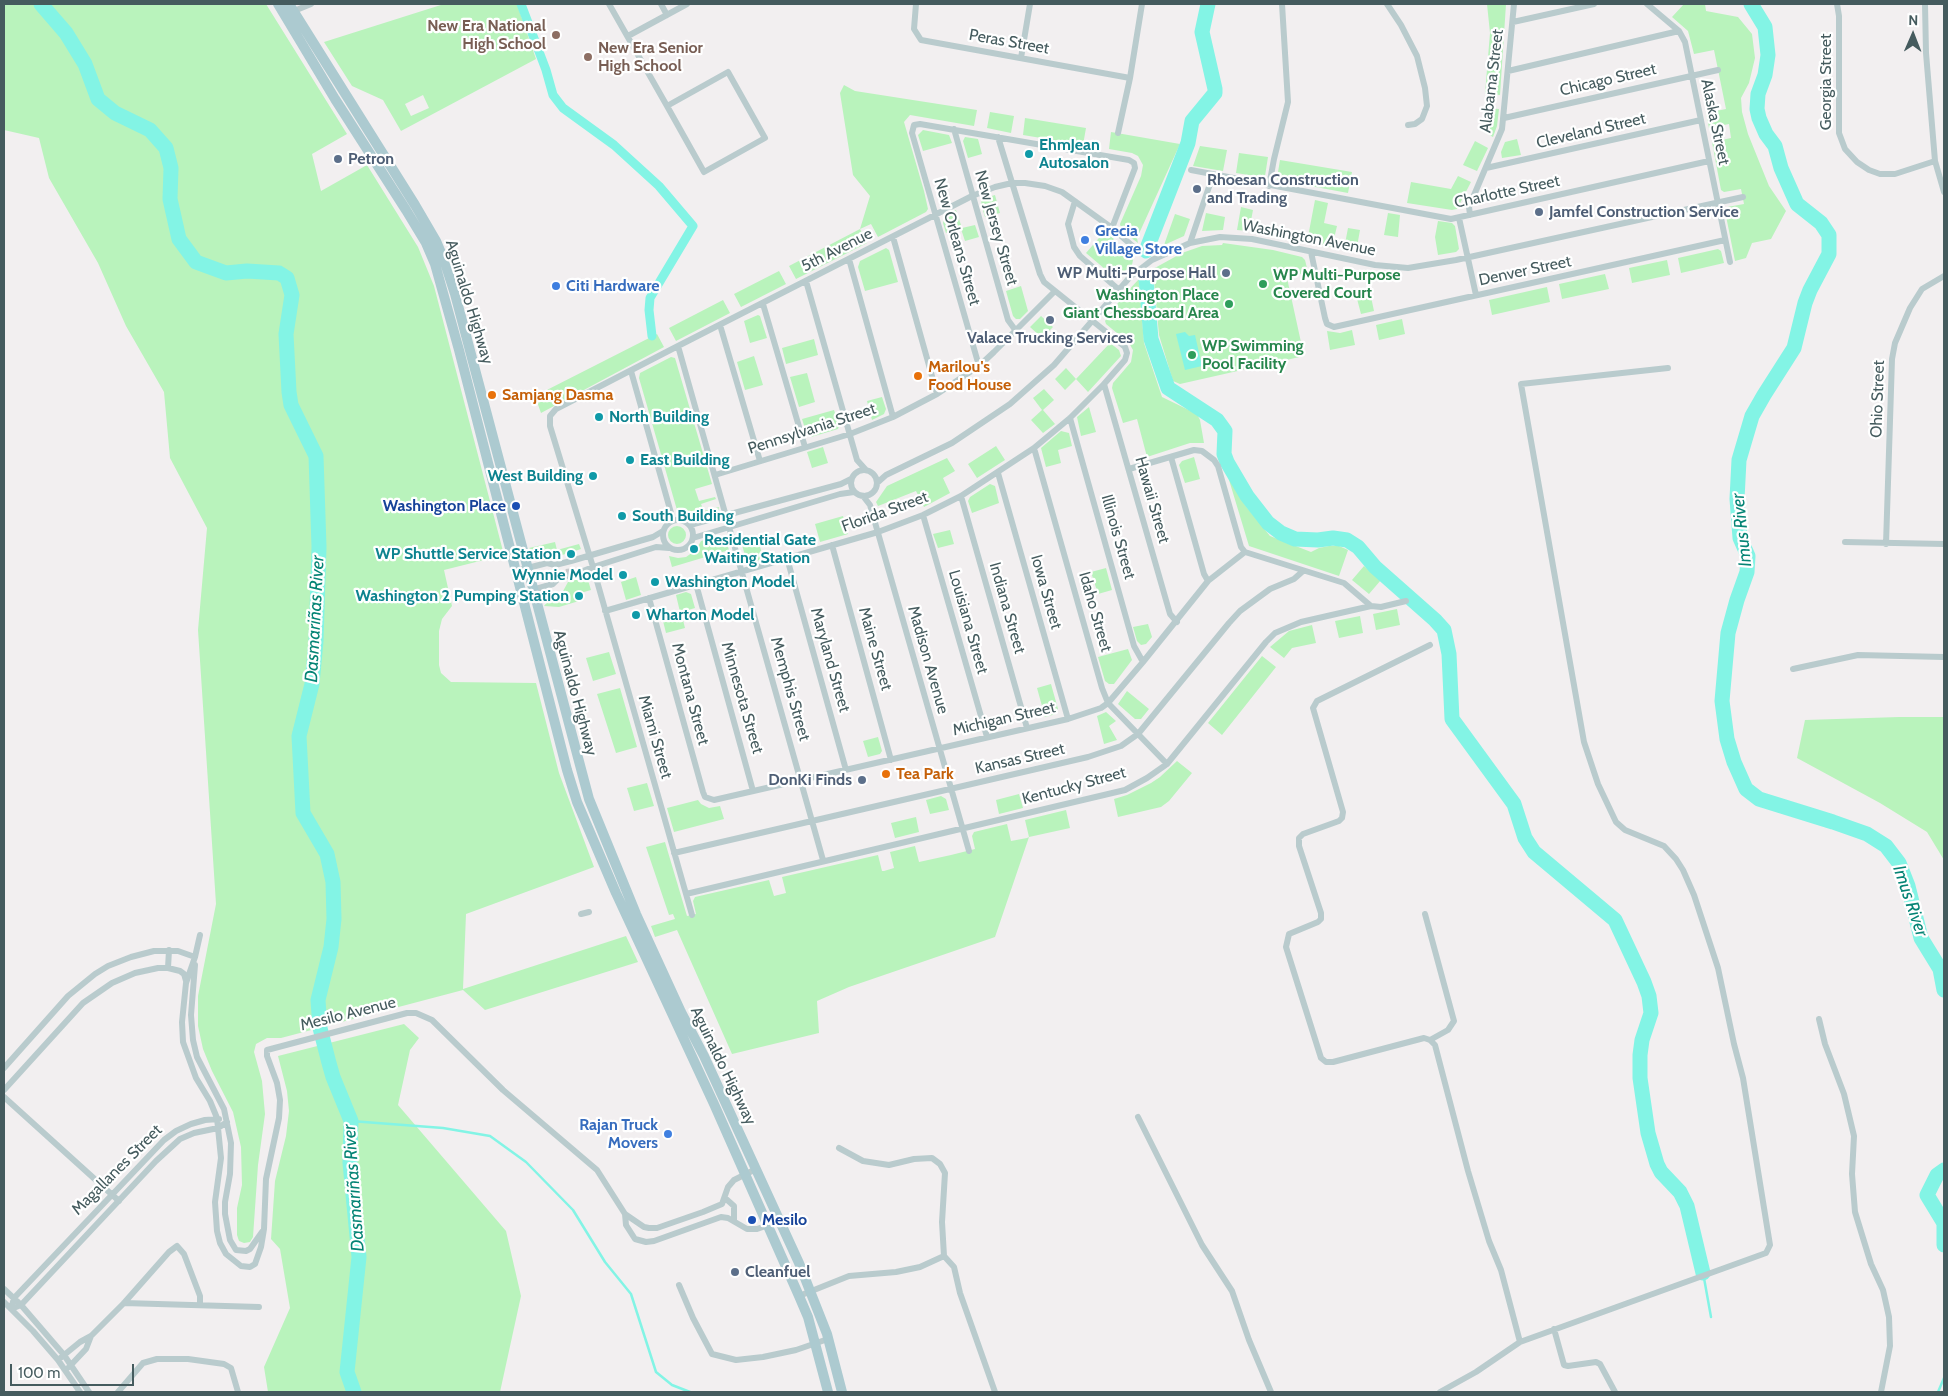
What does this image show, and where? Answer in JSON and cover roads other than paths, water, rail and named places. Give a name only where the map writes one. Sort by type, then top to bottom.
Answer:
[{"type":"main road","name":"Aguinaldo Highway","points":[[278,4],[303,36],[426,243],[464,349],[527,568],[588,799],[670,989],[704,1056],[811,1292],[828,1339],[842,1392]]},
{"type":"main road","name":"Aguinaldo Highway","points":[[291,7],[303,36]]},
{"type":"main road","name":"Aguinaldo Highway","points":[[464,349],[516,571],[577,802],[616,893],[745,1174],[808,1317],[828,1392]]},
{"type":"main road","points":[[616,893],[626,890]]},
{"type":"street","points":[[291,7],[311,4]]},
{"type":"street","points":[[610,4],[628,36],[667,106],[704,172],[765,138],[728,72],[667,106]]},
{"type":"street","points":[[661,4],[667,15]]},
{"type":"street","points":[[628,36],[686,4]]},
{"type":"street","name":"Peras Street","points":[[916,4],[914,28],[921,40],[1130,78]]},
{"type":"street","points":[[1021,58],[1030,4]]},
{"type":"street","points":[[1118,133],[1130,78],[1142,4]]},
{"type":"street","points":[[1269,186],[1288,102],[1282,4]]},
{"type":"street","points":[[1387,4],[1401,25],[1417,56],[1425,88],[1427,106],[1422,119],[1415,124],[1408,125]]},
{"type":"street","name":"Alabama Street","points":[[1470,215],[1469,207],[1500,137],[1504,118],[1514,4]]},
{"type":"street","points":[[1513,22],[1594,4]]},
{"type":"street","name":"Alaska Street","points":[[1647,4],[1679,31],[1685,42],[1730,262]]},
{"type":"street","name":"Georgia Street","points":[[1837,4],[1839,25],[1839,133],[1845,149],[1857,162],[1869,170],[1880,174],[1894,174],[1934,161]]},
{"type":"street","points":[[1926,4],[1934,161],[1944,192]]},
{"type":"street","points":[[1508,71],[1679,31]]},
{"type":"street","name":"Chicago Street","points":[[1504,118],[1718,70]]},
{"type":"street","name":"Cleveland Street","points":[[1486,168],[1701,120]]},
{"type":"street","name":"New Orleans Street","points":[[954,130],[920,124],[914,125],[912,133],[979,366]]},
{"type":"street","points":[[954,130],[1129,160],[1134,163],[1134,168],[1112,228]]},
{"type":"street","name":"New Jersey Street","points":[[954,130],[1008,320],[1016,331]]},
{"type":"street","points":[[998,137],[1044,282],[1093,321]]},
{"type":"street","name":"Charlotte Street","points":[[1191,170],[1269,186],[1459,218],[1709,160]]},
{"type":"street","points":[[1190,243],[1213,175]]},
{"type":"street","name":"5th Avenue","points":[[550,416],[556,409],[972,196],[1012,183],[1045,186],[1062,192],[1112,228],[1136,249]]},
{"type":"street","name":"Washington Avenue","points":[[877,482],[952,443],[1010,404],[1054,365],[1118,289],[1136,272],[1152,260],[1190,243],[1213,238],[1242,238],[1381,266],[1414,268],[1743,197]]},
{"type":"street","points":[[1075,201],[1068,224],[1074,247],[1083,259],[1118,289]]},
{"type":"street","points":[[1459,218],[1476,296]]},
{"type":"street","points":[[893,237],[937,394]]},
{"type":"street","name":"Denver Street","points":[[1311,252],[1324,318],[1330,326],[1339,327],[1725,240]]},
{"type":"street","points":[[849,259],[893,417]]},
{"type":"street","name":"Ohio Street","points":[[1886,544],[1892,359],[1895,343],[1899,329],[1922,289],[1944,276]]},
{"type":"street","points":[[806,282],[857,460],[856,472],[851,480],[854,492]]},
{"type":"street","name":"Pennsylvania Street","points":[[715,475],[850,434],[893,417],[937,394],[979,366],[1055,291]]},
{"type":"street","points":[[763,304],[805,447]]},
{"type":"street","name":"Florida Street","points":[[605,611],[878,532],[923,515],[960,496],[1034,448],[1070,418],[1125,360],[1127,353],[1124,347],[1093,321]]},
{"type":"street","points":[[720,325],[760,461]]},
{"type":"street","name":"Memphis Street","points":[[678,346],[823,860]]},
{"type":"street","points":[[1440,1392],[1476,1372],[1520,1342],[1766,1253],[1770,1245],[1743,1078],[1718,968],[1694,895],[1683,870],[1664,846],[1625,830],[1616,822],[1598,784],[1584,742],[1521,384],[1668,368]]},
{"type":"street","points":[[631,371],[674,520]]},
{"type":"street","name":"Hawaii Street","points":[[1104,384],[1170,614],[1177,622]]},
{"type":"street","name":"Miami Street","points":[[550,416],[550,426],[590,556],[692,915]]},
{"type":"street","name":"Illinois Street","points":[[1070,418],[1134,646],[1143,662]]},
{"type":"street","name":"Idaho Street","points":[[1034,448],[1102,688],[1108,703],[1167,764]]},
{"type":"street","points":[[1128,469],[1194,450],[1202,451],[1214,460],[1218,466],[1241,547],[1245,552],[1344,583],[1371,606]]},
{"type":"street","points":[[1171,457],[1204,574],[1208,581]]},
{"type":"street","points":[[857,460],[866,470],[874,475],[886,476]]},
{"type":"street","points":[[856,472],[866,470]]},
{"type":"street","name":"Iowa Street","points":[[998,473],[1068,719]]},
{"type":"street","points":[[693,538],[840,494],[854,492],[863,496],[871,494],[877,482],[874,475]]},
{"type":"street","points":[[690,525],[851,480]]},
{"type":"street","name":"Madison Avenue","points":[[870,505],[871,494]]},
{"type":"street","name":"Madison Avenue","points":[[863,496],[870,505],[969,851]]},
{"type":"street","name":"Indiana Street","points":[[960,496],[1027,728]]},
{"type":"street","name":"Louisiana Street","points":[[923,515],[987,738]]},
{"type":"street","points":[[516,571],[547,563],[554,565],[653,537],[663,531],[674,520],[682,520],[690,525],[693,538],[689,547],[684,550],[679,551],[656,547],[573,575],[558,578]]},
{"type":"street","points":[[663,531],[663,540],[669,548]]},
{"type":"street","points":[[1844,542],[1944,544]]},
{"type":"street","name":"Maine Street","points":[[832,545],[892,760]]},
{"type":"street","name":"Michigan Street","points":[[705,797],[714,800],[892,760],[1068,719],[1100,708],[1108,703],[1143,662],[1208,581],[1245,552]]},
{"type":"street","name":"Maryland Street","points":[[786,558],[846,770]]},
{"type":"street","points":[[554,565],[558,571],[558,578]]},
{"type":"street","points":[[522,593],[553,584],[558,578],[570,572],[593,567]]},
{"type":"street","name":"Kansas Street","points":[[674,853],[1088,757],[1121,746],[1138,734],[1235,617],[1270,590],[1294,579],[1303,571]]},
{"type":"street","name":"Minnesota Street","points":[[696,584],[753,791]]},
{"type":"street","name":"Montana Street","points":[[649,598],[705,797]]},
{"type":"street","name":"Kentucky Street","points":[[686,894],[823,860],[1118,792],[1148,778],[1167,764],[1275,633],[1301,622],[1371,606],[1406,601]]},
{"type":"street","points":[[1430,645],[1317,702],[1313,708],[1343,812],[1342,818],[1339,821],[1303,834],[1299,838],[1299,846],[1321,913],[1321,919],[1289,934],[1286,947],[1321,1058],[1326,1062],[1333,1062],[1424,1038],[1430,1040],[1434,1045],[1468,1171],[1489,1241],[1501,1270],[1520,1342]]},
{"type":"street","points":[[1793,669],[1858,655],[1944,657]]},
{"type":"street","points":[[582,914],[589,912]]},
{"type":"street","points":[[1425,914],[1454,1021],[1448,1030],[1430,1040]]},
{"type":"street","name":"Mesilo Avenue","points":[[200,935],[196,957],[191,1015],[193,1040],[197,1057],[218,1098],[227,1122],[231,1143],[230,1174],[225,1202],[225,1214],[230,1240],[236,1250],[246,1251],[250,1249],[264,1229]]},
{"type":"street","points":[[4,1068],[68,996],[95,974],[131,957],[154,951],[169,950],[196,957]]},
{"type":"street","points":[[168,968],[169,950]]},
{"type":"street","name":"Mesilo Avenue","points":[[196,957],[186,983],[182,1022],[183,1042],[196,1078],[210,1101],[217,1118],[221,1158],[215,1215],[220,1243],[232,1261],[241,1266],[250,1268],[258,1258],[264,1229],[266,1180],[279,1118],[280,1100],[267,1050],[416,1013],[432,1020],[503,1090],[556,1137],[580,1154],[596,1170],[625,1214],[629,1231],[635,1239],[646,1242],[654,1241],[721,1217],[734,1221],[747,1230],[757,1229],[780,1221]]},
{"type":"street","points":[[4,1090],[83,1003],[112,982],[134,973],[168,968],[184,974],[186,983]]},
{"type":"street","points":[[1819,1020],[1825,1044],[1844,1094],[1854,1136],[1852,1174],[1855,1212],[1871,1264],[1883,1290],[1889,1317],[1890,1346],[1881,1392]]},
{"type":"street","points":[[4,1097],[119,1201]]},
{"type":"street","points":[[1138,1117],[1202,1245],[1232,1291],[1249,1340],[1271,1392]]},
{"type":"street","points":[[217,1118],[227,1122]]},
{"type":"street","name":"Magallanes Street","points":[[11,1309],[14,1298],[164,1140],[176,1131],[191,1124],[217,1118]]},
{"type":"street","name":"Magallanes Street","points":[[11,1309],[21,1305],[156,1161],[180,1139],[194,1133],[218,1128],[227,1122]]},
{"type":"street","points":[[839,1148],[863,1161],[872,1163],[889,1165],[914,1159],[932,1158],[940,1164],[945,1173],[942,1222],[944,1256],[954,1267],[960,1293],[995,1392]]},
{"type":"street","name":"Mesilo Avenue","points":[[625,1214],[644,1227],[657,1228],[722,1204],[728,1187],[734,1180],[756,1169]]},
{"type":"street","points":[[725,1198],[734,1206],[734,1221]]},
{"type":"street","points":[[703,1212],[706,1222]]},
{"type":"street","points":[[58,1360],[91,1336],[124,1303],[168,1252],[177,1246],[184,1254],[200,1296],[200,1304]]},
{"type":"street","points":[[799,1296],[849,1276],[896,1272],[920,1267],[944,1256]]},
{"type":"street","points":[[679,1285],[693,1318],[712,1354],[736,1360],[783,1353],[828,1339]]},
{"type":"street","points":[[4,1289],[21,1305],[64,1355],[89,1392]]},
{"type":"street","points":[[4,1302],[58,1360],[80,1392]]},
{"type":"street","points":[[124,1303],[259,1307]]},
{"type":"street","points":[[1554,1329],[1564,1365],[1596,1362],[1600,1364],[1615,1392]]},
{"type":"street","points":[[65,1370],[86,1349],[91,1336]]},
{"type":"street","points":[[120,1391],[143,1363],[149,1360],[188,1359],[214,1361],[231,1368],[238,1392]]},
{"type":"waterway","name":"Dasmariñas River","points":[[41,4],[66,33],[85,64],[98,99],[115,113],[150,130],[166,148],[171,168],[170,199],[179,239],[196,262],[226,273],[247,271],[279,273],[287,278],[292,295],[286,334],[289,392],[291,405],[316,456],[319,547],[316,641],[312,684],[299,736],[303,813],[327,854],[333,882],[334,919],[331,947],[318,1000],[320,1028],[329,1063],[351,1121],[350,1163],[359,1257],[347,1372],[354,1392]]},
{"type":"waterway","points":[[521,4],[546,70],[553,95],[563,108],[614,145],[659,186],[693,226],[650,298],[649,310],[652,336]]},
{"type":"waterway","points":[[1146,251],[1188,143],[1192,121],[1215,93],[1202,32],[1208,4]]},
{"type":"waterway","name":"Imus River","points":[[1751,4],[1765,27],[1768,55],[1765,75],[1758,94],[1757,109],[1759,118],[1766,134],[1775,146],[1781,168],[1797,204],[1821,223],[1829,235],[1829,254],[1805,303],[1794,348],[1752,416],[1739,460],[1737,499],[1740,538],[1748,556],[1747,572],[1728,633],[1722,701],[1727,739],[1734,762],[1746,789],[1759,799],[1867,834],[1886,846],[1899,863],[1908,886],[1921,938],[1940,969],[1944,990]]},
{"type":"waterway","points":[[1146,278],[1151,339],[1168,388],[1217,420],[1225,431],[1224,454],[1227,462],[1247,496],[1268,523],[1281,533],[1295,539],[1318,540],[1333,538],[1347,540],[1358,547],[1375,567],[1444,630],[1449,654],[1452,719],[1514,804],[1525,838],[1534,852],[1615,920],[1649,996],[1651,1013],[1642,1040],[1640,1055],[1640,1078],[1648,1133],[1661,1172],[1680,1192],[1687,1206],[1703,1273]]},
{"type":"waterway","points":[[351,1121],[443,1128],[490,1136],[526,1162],[573,1210],[605,1262],[631,1294],[656,1372],[672,1385],[690,1392]]},
{"type":"waterway","name":"Imus River","points":[[1944,1170],[1937,1175],[1927,1195],[1944,1223],[1944,1245]]},
{"type":"waterway","points":[[1704,1278],[1711,1317]]},
{"type":"waterway","points":[[1938,1392],[1944,1378]]},
{"type":"tunnel","points":[[566,572],[573,571]]},
{"type":"place","name":"New Era National High School","points":[[556,35]]},
{"type":"place","name":"New Era Senior High School","points":[[588,57]]},
{"type":"place","name":"EhmJean Autosalon","points":[[1029,154]]},
{"type":"place","name":"Petron","points":[[338,159]]},
{"type":"place","name":"Rhoesan Construction and Trading","points":[[1197,189]]},
{"type":"place","name":"Jamfel Construction Service","points":[[1539,212]]},
{"type":"place","name":"Grecia Village Store","points":[[1085,240]]},
{"type":"place","name":"WP Multi-Purpose Hall","points":[[1226,273]]},
{"type":"place","name":"WP Multi-Purpose Covered Court","points":[[1263,284]]},
{"type":"place","name":"Citi Hardware","points":[[556,286]]},
{"type":"place","name":"Washington Place Giant Chessboard Area","points":[[1229,304]]},
{"type":"place","name":"Valace Trucking Services","points":[[1050,320]]},
{"type":"place","name":"WP Swimming Pool Facility","points":[[1192,355]]},
{"type":"place","name":"Marilou's Food House","points":[[918,376]]},
{"type":"place","name":"Samjang Dasma","points":[[492,395]]},
{"type":"place","name":"North Building","points":[[599,417]]},
{"type":"place","name":"East Building","points":[[630,460]]},
{"type":"place","name":"West Building","points":[[593,476]]},
{"type":"place","name":"Washington Place","points":[[516,506]]},
{"type":"place","name":"South Building","points":[[622,516]]},
{"type":"place","name":"Residential Gate Waiting Station","points":[[694,549]]},
{"type":"place","name":"WP Shuttle Service Station","points":[[571,554]]},
{"type":"place","name":"Wynnie Model","points":[[623,575]]},
{"type":"place","name":"Washington Model","points":[[655,582]]},
{"type":"place","name":"Washington 2 Pumping Station","points":[[579,596]]},
{"type":"place","name":"Wharton Model","points":[[636,615]]},
{"type":"place","name":"Tea Park","points":[[886,774]]},
{"type":"place","name":"DonKi Finds","points":[[862,780]]},
{"type":"place","name":"Rajan Truck Movers","points":[[668,1134]]},
{"type":"place","name":"Mesilo","points":[[752,1220]]},
{"type":"place","name":"Cleanfuel","points":[[735,1272]]}]
